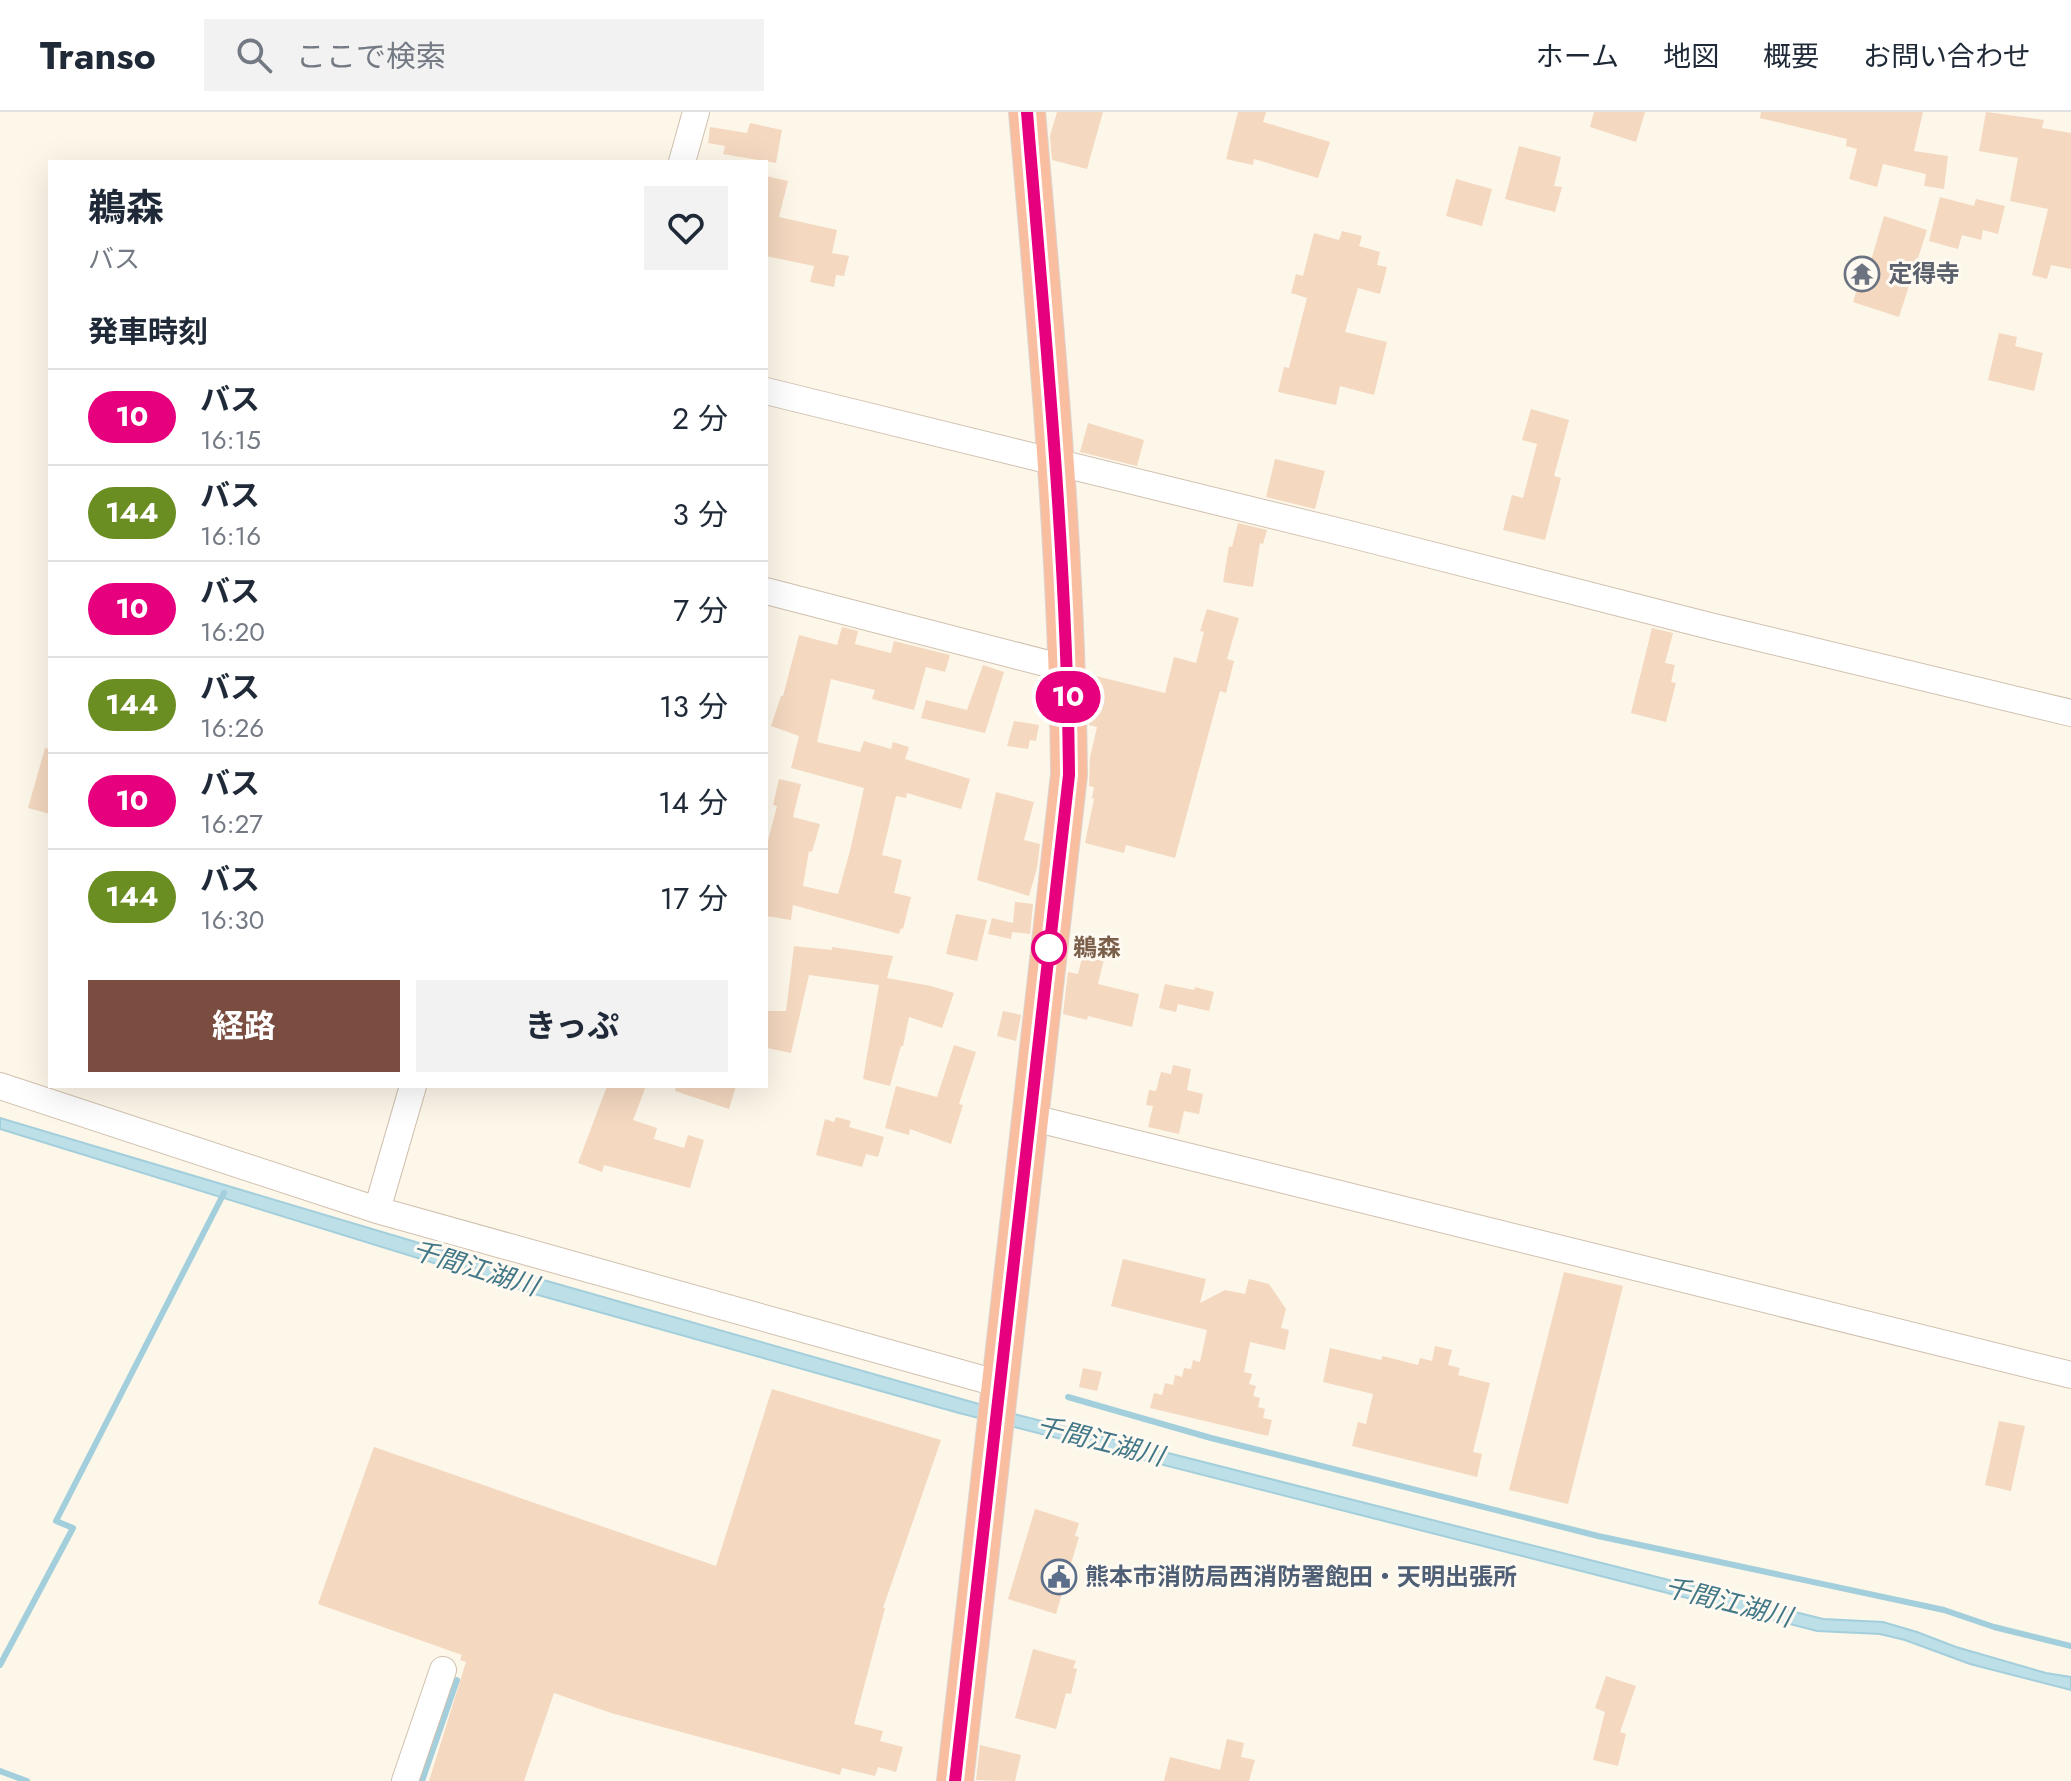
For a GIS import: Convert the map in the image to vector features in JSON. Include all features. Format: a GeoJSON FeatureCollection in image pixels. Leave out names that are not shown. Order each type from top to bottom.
{"type":"FeatureCollection","features":[{"type":"Feature","properties":{"kind":"highway"},"geometry":{"type":"LineString","coordinates":[[955,1781],[1069,775],[1068,669],[1056,464],[1027,112]]}},
{"type":"Feature","properties":{"kind":"street"},"geometry":{"type":"LineString","coordinates":[[683,160],[696,112]]}},
{"type":"Feature","properties":{"kind":"street"},"geometry":{"type":"LineString","coordinates":[[768,392],[2071,713]]}},
{"type":"Feature","properties":{"kind":"street"},"geometry":{"type":"LineString","coordinates":[[768,592],[1068,669]]}},
{"type":"Feature","properties":{"kind":"street"},"geometry":{"type":"LineString","coordinates":[[0,1086],[377,1210],[998,1403]]}},
{"type":"Feature","properties":{"kind":"street"},"geometry":{"type":"LineString","coordinates":[[377,1210],[412,1088]]}},
{"type":"Feature","properties":{"kind":"street"},"geometry":{"type":"LineString","coordinates":[[1029,1117],[2071,1375]]}},
{"type":"Feature","properties":{"kind":"street"},"geometry":{"type":"LineString","coordinates":[[405,1781],[443,1670]]}},
{"type":"Feature","properties":{"kind":"water","name":"千間江湖川"},"geometry":{"type":"Polygon","coordinates":[[[0,1118],[533,1277],[1014,1414],[1823,1619],[1883,1622],[1956,1647],[2046,1673],[2071,1677],[2071,1690],[1970,1664],[1905,1640],[1880,1634],[1817,1631],[959,1413],[531,1293],[0,1129],[0,1118]]]}},
{"type":"Feature","properties":{"kind":"building"},"geometry":{"type":"Polygon","coordinates":[[[1057,112],[1103,112],[1087,169],[1052,160],[1050,136],[1057,112]]]}},
{"type":"Feature","properties":{"kind":"building"},"geometry":{"type":"Polygon","coordinates":[[[1238,112],[1266,112],[1263,122],[1330,142],[1318,178],[1254,159],[1253,165],[1226,159],[1238,112]]]}},
{"type":"Feature","properties":{"kind":"building"},"geometry":{"type":"Polygon","coordinates":[[[1594,112],[1645,112],[1636,142],[1590,127],[1594,112]]]}},
{"type":"Feature","properties":{"kind":"building"},"geometry":{"type":"Polygon","coordinates":[[[1761,112],[1923,112],[1914,151],[1948,156],[1944,189],[1924,186],[1926,174],[1883,164],[1877,187],[1849,179],[1857,149],[1846,146],[1847,139],[1760,118],[1761,112]]]}},
{"type":"Feature","properties":{"kind":"building"},"geometry":{"type":"Polygon","coordinates":[[[1986,112],[2044,120],[2042,128],[2071,133],[2071,269],[2051,265],[2047,279],[2032,275],[2048,209],[2010,201],[2018,158],[1979,151],[1986,112]]]}},
{"type":"Feature","properties":{"kind":"building"},"geometry":{"type":"Polygon","coordinates":[[[750,123],[782,130],[776,163],[723,154],[725,146],[708,143],[710,127],[747,133],[750,123]]]}},
{"type":"Feature","properties":{"kind":"building"},"geometry":{"type":"Polygon","coordinates":[[[1519,146],[1561,157],[1554,186],[1562,187],[1555,212],[1505,199],[1519,146]]]}},
{"type":"Feature","properties":{"kind":"building"},"geometry":{"type":"Polygon","coordinates":[[[768,176],[788,181],[779,217],[837,230],[832,253],[849,256],[844,276],[836,275],[834,287],[810,282],[814,266],[768,256],[768,176]]]}},
{"type":"Feature","properties":{"kind":"building"},"geometry":{"type":"Polygon","coordinates":[[[1456,179],[1492,189],[1482,226],[1446,216],[1456,179]]]}},
{"type":"Feature","properties":{"kind":"building"},"geometry":{"type":"Polygon","coordinates":[[[1940,197],[1974,206],[1976,199],[2005,206],[1998,234],[1983,230],[1981,240],[1962,235],[1958,249],[1929,241],[1940,197]]]}},
{"type":"Feature","properties":{"kind":"building"},"geometry":{"type":"Polygon","coordinates":[[[1884,216],[1927,230],[1899,317],[1853,302],[1860,279],[1863,280],[1870,264],[1884,216]]]}},
{"type":"Feature","properties":{"kind":"building"},"geometry":{"type":"Polygon","coordinates":[[[1342,231],[1362,236],[1359,246],[1380,252],[1377,265],[1387,267],[1380,294],[1358,288],[1345,332],[1387,342],[1374,395],[1340,386],[1336,405],[1278,392],[1284,367],[1289,368],[1307,298],[1291,293],[1296,274],[1303,276],[1314,233],[1339,240],[1342,231]]]}},
{"type":"Feature","properties":{"kind":"building"},"geometry":{"type":"Polygon","coordinates":[[[1999,333],[2017,337],[2015,346],[2043,353],[2034,391],[1988,380],[1999,333]]]}},
{"type":"Feature","properties":{"kind":"building"},"geometry":{"type":"Polygon","coordinates":[[[1531,409],[1569,420],[1554,476],[1561,478],[1545,540],[1503,530],[1512,495],[1523,498],[1537,444],[1522,440],[1531,409]]]}},
{"type":"Feature","properties":{"kind":"building"},"geometry":{"type":"Polygon","coordinates":[[[1088,423],[1144,440],[1137,466],[1080,452],[1088,423]]]}},
{"type":"Feature","properties":{"kind":"building"},"geometry":{"type":"Polygon","coordinates":[[[1275,459],[1325,471],[1315,509],[1266,497],[1275,459]]]}},
{"type":"Feature","properties":{"kind":"building"},"geometry":{"type":"Polygon","coordinates":[[[1238,523],[1267,530],[1263,544],[1260,543],[1253,587],[1223,582],[1229,546],[1232,547],[1238,523]]]}},
{"type":"Feature","properties":{"kind":"building"},"geometry":{"type":"Polygon","coordinates":[[[1207,609],[1239,618],[1227,659],[1234,661],[1226,693],[1220,691],[1175,858],[1126,845],[1124,853],[1085,843],[1094,799],[1094,787],[1089,786],[1090,757],[1097,727],[1089,725],[1089,705],[1096,676],[1165,693],[1174,657],[1196,663],[1204,632],[1200,631],[1207,609]]]}},
{"type":"Feature","properties":{"kind":"building"},"geometry":{"type":"Polygon","coordinates":[[[842,627],[858,631],[855,644],[891,653],[894,641],[950,655],[945,672],[926,667],[914,710],[872,699],[875,690],[831,679],[817,742],[860,752],[864,741],[891,749],[893,742],[909,747],[905,759],[970,779],[961,809],[907,793],[906,798],[896,796],[882,855],[902,860],[894,893],[911,897],[899,934],[793,905],[791,920],[768,916],[768,840],[777,806],[773,805],[779,779],[801,784],[793,817],[820,824],[812,852],[809,851],[803,886],[838,894],[850,851],[864,788],[791,768],[799,736],[771,726],[783,696],[799,635],[837,645],[842,627]]]}},
{"type":"Feature","properties":{"kind":"building"},"geometry":{"type":"Polygon","coordinates":[[[1652,628],[1673,633],[1665,663],[1675,665],[1671,682],[1676,683],[1666,722],[1631,713],[1652,628]]]}},
{"type":"Feature","properties":{"kind":"building"},"geometry":{"type":"Polygon","coordinates":[[[983,665],[1004,672],[985,733],[921,718],[926,700],[967,710],[983,665]]]}},
{"type":"Feature","properties":{"kind":"building"},"geometry":{"type":"Polygon","coordinates":[[[1014,721],[1039,725],[1036,741],[1030,740],[1028,749],[1007,746],[1014,721]]]}},
{"type":"Feature","properties":{"kind":"building"},"geometry":{"type":"Polygon","coordinates":[[[45,748],[48,749],[48,813],[28,808],[45,748]]]}},
{"type":"Feature","properties":{"kind":"building"},"geometry":{"type":"Polygon","coordinates":[[[996,792],[1034,802],[1024,840],[1040,844],[1029,896],[977,880],[996,792]]]}},
{"type":"Feature","properties":{"kind":"building"},"geometry":{"type":"Polygon","coordinates":[[[1015,902],[1033,904],[1030,934],[1012,932],[1011,939],[988,934],[992,918],[1013,923],[1015,902]]]}},
{"type":"Feature","properties":{"kind":"building"},"geometry":{"type":"Polygon","coordinates":[[[956,914],[987,920],[977,961],[946,954],[956,914]]]}},
{"type":"Feature","properties":{"kind":"building"},"geometry":{"type":"Polygon","coordinates":[[[794,946],[832,950],[832,947],[893,956],[887,978],[954,993],[942,1028],[909,1017],[890,1086],[863,1079],[879,985],[809,975],[791,1053],[768,1048],[768,1011],[786,1011],[794,946]]]}},
{"type":"Feature","properties":{"kind":"building"},"geometry":{"type":"Polygon","coordinates":[[[1084,950],[1105,955],[1098,984],[1139,994],[1132,1027],[1088,1016],[1087,1020],[1063,1014],[1068,972],[1078,974],[1084,950]]]}},
{"type":"Feature","properties":{"kind":"building"},"geometry":{"type":"Polygon","coordinates":[[[1165,984],[1214,992],[1209,1011],[1178,1004],[1176,1012],[1159,1008],[1165,984]]]}},
{"type":"Feature","properties":{"kind":"building"},"geometry":{"type":"Polygon","coordinates":[[[1003,1011],[1021,1015],[1016,1041],[997,1036],[1003,1011]]]}},
{"type":"Feature","properties":{"kind":"building"},"geometry":{"type":"Polygon","coordinates":[[[954,1045],[976,1052],[959,1104],[963,1105],[951,1144],[910,1129],[909,1135],[885,1128],[896,1086],[937,1097],[954,1045]]]}},
{"type":"Feature","properties":{"kind":"building"},"geometry":{"type":"Polygon","coordinates":[[[1173,1065],[1191,1069],[1187,1090],[1203,1094],[1199,1114],[1184,1111],[1179,1134],[1148,1127],[1153,1106],[1146,1105],[1149,1090],[1156,1091],[1161,1072],[1171,1074],[1173,1065]]]}},
{"type":"Feature","properties":{"kind":"building"},"geometry":{"type":"Polygon","coordinates":[[[606,1088],[645,1088],[633,1120],[657,1128],[654,1139],[684,1148],[688,1135],[704,1140],[690,1188],[604,1165],[602,1172],[578,1163],[606,1088]]]}},
{"type":"Feature","properties":{"kind":"building"},"geometry":{"type":"Polygon","coordinates":[[[676,1088],[735,1088],[729,1109],[675,1091],[676,1088]]]}},
{"type":"Feature","properties":{"kind":"building"},"geometry":{"type":"Polygon","coordinates":[[[836,1117],[851,1121],[849,1127],[884,1137],[878,1157],[866,1154],[862,1167],[816,1155],[825,1119],[834,1122],[836,1117]]]}},
{"type":"Feature","properties":{"kind":"building"},"geometry":{"type":"Polygon","coordinates":[[[1123,1259],[1206,1279],[1200,1303],[1225,1290],[1245,1294],[1249,1279],[1269,1284],[1286,1309],[1281,1328],[1289,1330],[1285,1350],[1250,1342],[1244,1372],[1252,1374],[1249,1384],[1256,1386],[1253,1396],[1260,1398],[1258,1407],[1265,1409],[1263,1418],[1272,1420],[1268,1436],[1150,1408],[1154,1393],[1162,1395],[1165,1383],[1173,1385],[1175,1375],[1182,1377],[1184,1368],[1191,1369],[1193,1360],[1200,1362],[1207,1330],[1111,1306],[1123,1259]]]}},
{"type":"Feature","properties":{"kind":"building"},"geometry":{"type":"Polygon","coordinates":[[[1564,1272],[1623,1286],[1568,1504],[1509,1490],[1564,1272]]]}},
{"type":"Feature","properties":{"kind":"building"},"geometry":{"type":"Polygon","coordinates":[[[1435,1346],[1452,1350],[1448,1365],[1460,1368],[1458,1375],[1490,1383],[1473,1452],[1482,1454],[1477,1477],[1352,1446],[1358,1422],[1366,1424],[1373,1394],[1323,1382],[1330,1348],[1418,1365],[1420,1358],[1432,1361],[1435,1346]]]}},
{"type":"Feature","properties":{"kind":"building"},"geometry":{"type":"Polygon","coordinates":[[[1083,1368],[1102,1372],[1097,1391],[1079,1387],[1083,1368]]]}},
{"type":"Feature","properties":{"kind":"building"},"geometry":{"type":"Polygon","coordinates":[[[772,1389],[941,1440],[883,1608],[854,1724],[883,1731],[880,1741],[903,1747],[896,1772],[878,1767],[875,1776],[842,1768],[840,1775],[611,1713],[554,1693],[524,1781],[429,1781],[466,1662],[460,1660],[462,1655],[318,1604],[374,1447],[716,1566],[772,1389]]]}},
{"type":"Feature","properties":{"kind":"building"},"geometry":{"type":"Polygon","coordinates":[[[1999,1421],[2025,1426],[2011,1491],[1985,1485],[1999,1421]]]}},
{"type":"Feature","properties":{"kind":"building"},"geometry":{"type":"Polygon","coordinates":[[[1035,1509],[1079,1523],[1075,1536],[1079,1537],[1056,1614],[1008,1599],[1035,1509]]]}},
{"type":"Feature","properties":{"kind":"building"},"geometry":{"type":"Polygon","coordinates":[[[1033,1649],[1076,1661],[1071,1694],[1066,1693],[1056,1729],[1015,1718],[1033,1649]]]}},
{"type":"Feature","properties":{"kind":"building"},"geometry":{"type":"Polygon","coordinates":[[[1606,1676],[1636,1686],[1620,1732],[1626,1734],[1618,1766],[1593,1760],[1605,1712],[1595,1708],[1606,1676]]]}},
{"type":"Feature","properties":{"kind":"building"},"geometry":{"type":"Polygon","coordinates":[[[1227,1739],[1244,1743],[1241,1757],[1255,1760],[1249,1781],[1164,1781],[1170,1757],[1220,1770],[1227,1739]]]}},
{"type":"Feature","properties":{"kind":"building"},"geometry":{"type":"Polygon","coordinates":[[[980,1745],[1021,1755],[1015,1781],[976,1780],[980,1745]]]}},
{"type":"Feature","properties":{"kind":"waterway"},"geometry":{"type":"LineString","coordinates":[[0,1665],[73,1528],[56,1521],[224,1193]]}},
{"type":"Feature","properties":{"kind":"waterway"},"geometry":{"type":"LineString","coordinates":[[1068,1397],[1211,1438],[1598,1536],[1944,1610],[1994,1627],[2071,1646]]}},
{"type":"Feature","properties":{"kind":"waterway"},"geometry":{"type":"LineString","coordinates":[[422,1781],[457,1680]]}},
{"type":"Feature","properties":{"kind":"waterway"},"geometry":{"type":"LineString","coordinates":[[0,1771],[27,1781]]}},
{"type":"Feature","properties":{"kind":"bus line","name":"10"},"geometry":{"type":"LineString","coordinates":[[955,1781],[1069,775],[1068,669],[1056,464],[1027,112]]}},
{"type":"Feature","properties":{"kind":"place","name":"定得寺"},"geometry":{"type":"Point","coordinates":[1862,274]}},
{"type":"Feature","properties":{"kind":"place","name":"鵜森"},"geometry":{"type":"Point","coordinates":[1049,948]}},
{"type":"Feature","properties":{"kind":"place","name":"熊本市消防局西消防署飽田・天明出張所"},"geometry":{"type":"Point","coordinates":[1059,1577]}}]}
